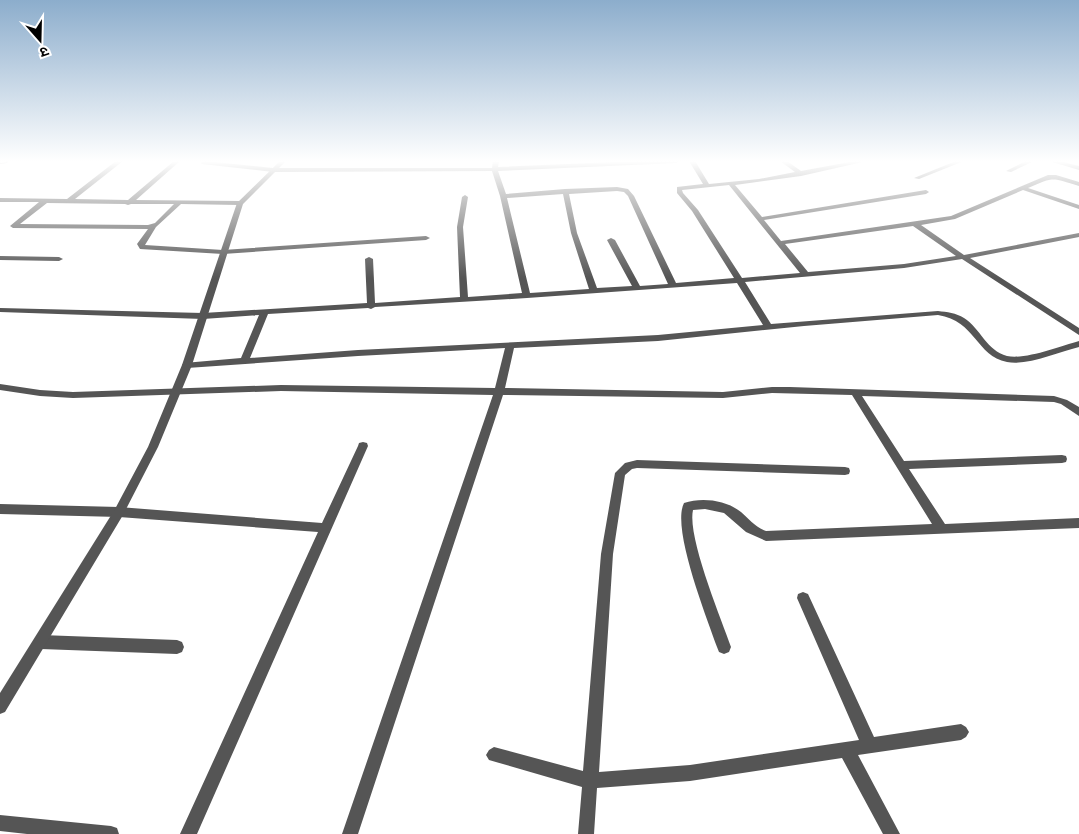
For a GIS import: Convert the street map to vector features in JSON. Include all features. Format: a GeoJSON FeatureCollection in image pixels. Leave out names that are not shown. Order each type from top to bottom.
{"type":"FeatureCollection","features":[{"type":"Feature","properties":{"kind":"street"},"geometry":{"type":"LineString","coordinates":[[0,200],[240,203]]}},
{"type":"Feature","properties":{"kind":"street"},"geometry":{"type":"LineString","coordinates":[[128,203],[132,200]]}},
{"type":"Feature","properties":{"kind":"street"},"geometry":{"type":"LineString","coordinates":[[0,707],[119,512],[153,447],[188,365],[223,252],[240,203],[243,200]]}},
{"type":"Feature","properties":{"kind":"street"},"geometry":{"type":"LineString","coordinates":[[464,300],[460,227],[465,200]]}},
{"type":"Feature","properties":{"kind":"street"},"geometry":{"type":"LineString","coordinates":[[504,200],[526,296]]}},
{"type":"Feature","properties":{"kind":"street"},"geometry":{"type":"LineString","coordinates":[[567,200],[574,233],[594,291]]}},
{"type":"Feature","properties":{"kind":"street"},"geometry":{"type":"LineString","coordinates":[[632,200],[673,286]]}},
{"type":"Feature","properties":{"kind":"street"},"geometry":{"type":"LineString","coordinates":[[686,200],[695,210],[769,327]]}},
{"type":"Feature","properties":{"kind":"street"},"geometry":{"type":"LineString","coordinates":[[745,200],[806,275]]}},
{"type":"Feature","properties":{"kind":"street"},"geometry":{"type":"LineString","coordinates":[[760,219],[877,200]]}},
{"type":"Feature","properties":{"kind":"street"},"geometry":{"type":"LineString","coordinates":[[779,243],[959,216],[996,200]]}},
{"type":"Feature","properties":{"kind":"street"},"geometry":{"type":"LineString","coordinates":[[1058,200],[1079,207]]}},
{"type":"Feature","properties":{"kind":"street"},"geometry":{"type":"LineString","coordinates":[[44,202],[13,226],[153,227]]}},
{"type":"Feature","properties":{"kind":"street"},"geometry":{"type":"LineString","coordinates":[[179,203],[153,227],[141,244],[142,247],[223,252],[426,238]]}},
{"type":"Feature","properties":{"kind":"street"},"geometry":{"type":"LineString","coordinates":[[915,224],[963,258],[1079,332]]}},
{"type":"Feature","properties":{"kind":"street"},"geometry":{"type":"LineString","coordinates":[[0,310],[203,316],[370,307],[673,286],[904,266],[963,258],[1079,235]]}},
{"type":"Feature","properties":{"kind":"street"},"geometry":{"type":"LineString","coordinates":[[611,240],[637,288]]}},
{"type":"Feature","properties":{"kind":"street"},"geometry":{"type":"LineString","coordinates":[[0,258],[59,259]]}},
{"type":"Feature","properties":{"kind":"street"},"geometry":{"type":"LineString","coordinates":[[369,259],[370,307]]}},
{"type":"Feature","properties":{"kind":"street"},"geometry":{"type":"LineString","coordinates":[[244,362],[264,312]]}},
{"type":"Feature","properties":{"kind":"street"},"geometry":{"type":"LineString","coordinates":[[188,365],[358,353],[658,338],[905,315],[950,314],[967,323],[987,347],[1003,358],[1017,359],[1079,344]]}},
{"type":"Feature","properties":{"kind":"street"},"geometry":{"type":"LineString","coordinates":[[350,834],[499,392],[510,346]]}},
{"type":"Feature","properties":{"kind":"street"},"geometry":{"type":"LineString","coordinates":[[0,387],[40,393],[73,395],[282,388],[723,395],[772,390],[1054,399],[1064,402],[1079,412]]}},
{"type":"Feature","properties":{"kind":"street"},"geometry":{"type":"LineString","coordinates":[[855,392],[941,528]]}},
{"type":"Feature","properties":{"kind":"street"},"geometry":{"type":"LineString","coordinates":[[188,834],[363,446]]}},
{"type":"Feature","properties":{"kind":"street"},"geometry":{"type":"LineString","coordinates":[[901,466],[1062,459]]}},
{"type":"Feature","properties":{"kind":"street"},"geometry":{"type":"LineString","coordinates":[[586,834],[607,554],[618,477],[622,470],[638,464],[845,472]]}},
{"type":"Feature","properties":{"kind":"street"},"geometry":{"type":"LineString","coordinates":[[724,647],[694,558],[684,515],[688,506],[694,504],[726,507],[752,530],[766,536],[1079,523]]}},
{"type":"Feature","properties":{"kind":"street"},"geometry":{"type":"LineString","coordinates":[[1,510],[119,512],[325,528]]}},
{"type":"Feature","properties":{"kind":"street"},"geometry":{"type":"LineString","coordinates":[[803,598],[870,746]]}},
{"type":"Feature","properties":{"kind":"street"},"geometry":{"type":"LineString","coordinates":[[41,642],[177,647]]}},
{"type":"Feature","properties":{"kind":"street"},"geometry":{"type":"LineString","coordinates":[[494,755],[590,781],[690,773],[961,732]]}},
{"type":"Feature","properties":{"kind":"street"},"geometry":{"type":"LineString","coordinates":[[846,749],[892,834]]}},
{"type":"Feature","properties":{"kind":"street"},"geometry":{"type":"LineString","coordinates":[[0,823],[111,834]]}}]}
